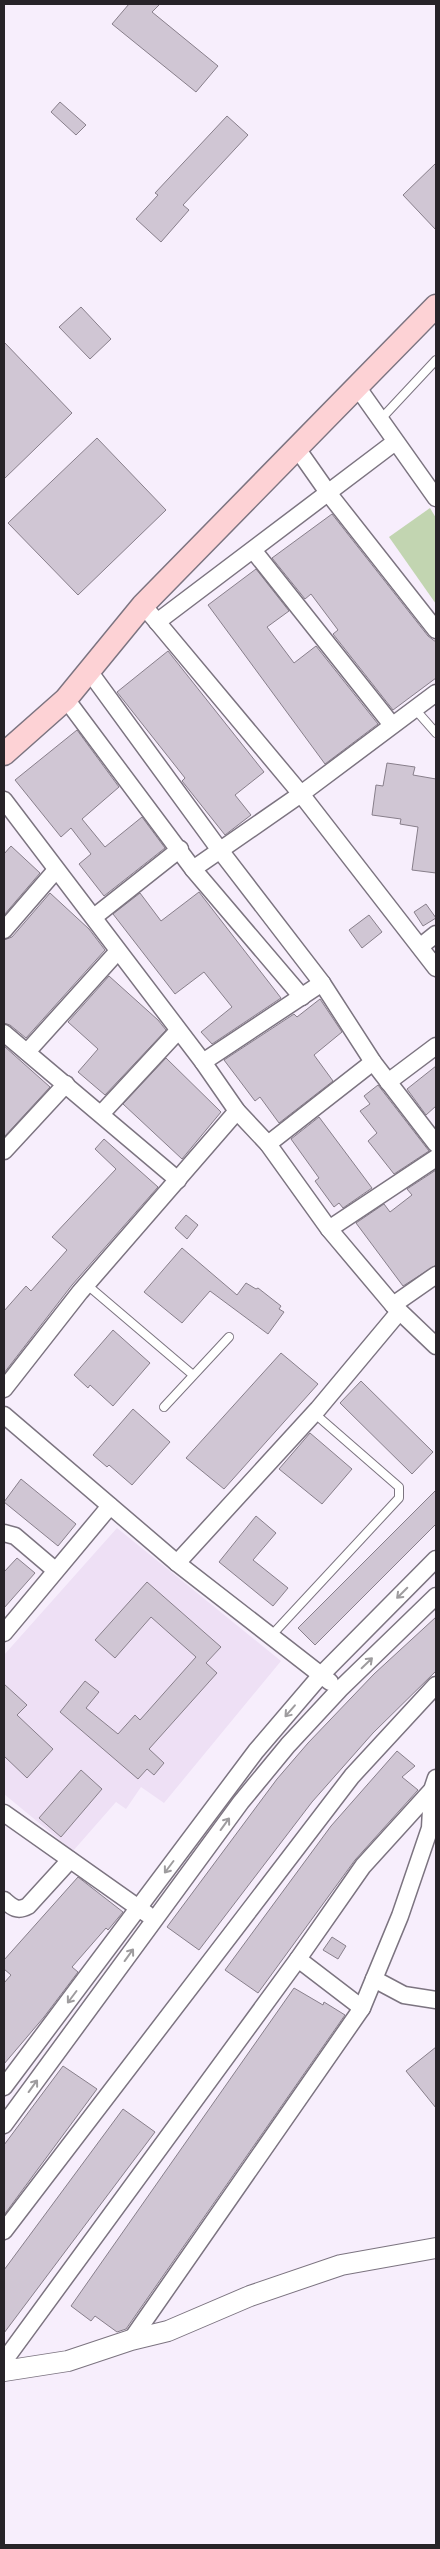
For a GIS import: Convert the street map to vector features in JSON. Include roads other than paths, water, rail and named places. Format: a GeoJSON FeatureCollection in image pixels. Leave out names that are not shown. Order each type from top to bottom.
{"type":"FeatureCollection","features":[{"type":"Feature","properties":{"kind":"main road"},"geometry":{"type":"LineString","coordinates":[[4,754],[66,699],[143,605],[296,447],[358,388],[436,306]]}},
{"type":"Feature","properties":{"kind":"street"},"geometry":{"type":"LineString","coordinates":[[358,388],[436,498]]}},
{"type":"Feature","properties":{"kind":"street"},"geometry":{"type":"LineString","coordinates":[[157,622],[329,494],[395,442]]}},
{"type":"Feature","properties":{"kind":"street"},"geometry":{"type":"LineString","coordinates":[[296,447],[329,494],[436,630]]}},
{"type":"Feature","properties":{"kind":"street"},"geometry":{"type":"LineString","coordinates":[[252,550],[392,725]]}},
{"type":"Feature","properties":{"kind":"street"},"geometry":{"type":"LineString","coordinates":[[143,605],[302,794],[421,946],[436,968]]}},
{"type":"Feature","properties":{"kind":"street"},"geometry":{"type":"LineString","coordinates":[[89,671],[219,849],[322,983],[373,1062],[436,1144]]}},
{"type":"Feature","properties":{"kind":"street"},"geometry":{"type":"LineString","coordinates":[[193,869],[219,849],[302,794],[436,693]]}},
{"type":"Feature","properties":{"kind":"street"},"geometry":{"type":"LineString","coordinates":[[66,699],[180,849],[193,869],[302,997]]}},
{"type":"Feature","properties":{"kind":"street"},"geometry":{"type":"LineString","coordinates":[[4,800],[203,1062],[237,1111],[268,1144],[329,1230],[396,1309],[436,1346]]}},
{"type":"Feature","properties":{"kind":"street"},"geometry":{"type":"LineString","coordinates":[[94,917],[180,849]]}},
{"type":"Feature","properties":{"kind":"street"},"geometry":{"type":"LineString","coordinates":[[4,930],[56,870]]}},
{"type":"Feature","properties":{"kind":"street"},"geometry":{"type":"LineString","coordinates":[[421,946],[436,934]]}},
{"type":"Feature","properties":{"kind":"street"},"geometry":{"type":"LineString","coordinates":[[27,1052],[118,951]]}},
{"type":"Feature","properties":{"kind":"street"},"geometry":{"type":"LineString","coordinates":[[203,1062],[322,983]]}},
{"type":"Feature","properties":{"kind":"street"},"geometry":{"type":"LineString","coordinates":[[101,1114],[178,1031]]}},
{"type":"Feature","properties":{"kind":"street"},"geometry":{"type":"LineString","coordinates":[[4,1032],[178,1180]]}},
{"type":"Feature","properties":{"kind":"street"},"geometry":{"type":"LineString","coordinates":[[388,1082],[436,1046]]}},
{"type":"Feature","properties":{"kind":"street"},"geometry":{"type":"LineString","coordinates":[[268,1144],[373,1062]]}},
{"type":"Feature","properties":{"kind":"street"},"geometry":{"type":"LineString","coordinates":[[4,1151],[66,1084]]}},
{"type":"Feature","properties":{"kind":"street"},"geometry":{"type":"LineString","coordinates":[[4,1389],[86,1284],[237,1111]]}},
{"type":"Feature","properties":{"kind":"street"},"geometry":{"type":"LineString","coordinates":[[329,1230],[436,1158]]}},
{"type":"Feature","properties":{"kind":"street"},"geometry":{"type":"LineString","coordinates":[[177,1563],[314,1413],[396,1309],[436,1275]]}},
{"type":"Feature","properties":{"kind":"street"},"geometry":{"type":"LineString","coordinates":[[4,1415],[177,1563],[270,1637],[340,1689]]}},
{"type":"Feature","properties":{"kind":"street"},"geometry":{"type":"LineString","coordinates":[[4,1633],[110,1506]]}},
{"type":"Feature","properties":{"kind":"street"},"geometry":{"type":"LineString","coordinates":[[4,1533],[15,1536],[56,1570]]}},
{"type":"Feature","properties":{"kind":"street"},"geometry":{"type":"LineString","coordinates":[[4,2087],[256,1750],[321,1675],[436,1559]]}},
{"type":"Feature","properties":{"kind":"street"},"geometry":{"type":"LineString","coordinates":[[4,2125],[241,1802],[288,1745],[340,1689],[436,1596]]}},
{"type":"Feature","properties":{"kind":"street"},"geometry":{"type":"LineString","coordinates":[[4,2231],[352,1776],[436,1685]]}},
{"type":"Feature","properties":{"kind":"street"},"geometry":{"type":"LineString","coordinates":[[4,2361],[364,1866],[434,1784]]}},
{"type":"Feature","properties":{"kind":"street"},"geometry":{"type":"LineString","coordinates":[[131,2340],[362,2008],[400,1916],[430,1828],[434,1784]]}},
{"type":"Feature","properties":{"kind":"street"},"geometry":{"type":"LineString","coordinates":[[4,1813],[138,1909],[156,1919]]}},
{"type":"Feature","properties":{"kind":"street"},"geometry":{"type":"LineString","coordinates":[[4,1900],[14,1909],[22,1909],[28,1906],[70,1860]]}},
{"type":"Feature","properties":{"kind":"street"},"geometry":{"type":"LineString","coordinates":[[298,1959],[362,2008]]}},
{"type":"Feature","properties":{"kind":"street"},"geometry":{"type":"LineString","coordinates":[[374,1979],[404,1995],[436,2000]]}},
{"type":"Feature","properties":{"kind":"street"},"geometry":{"type":"LineString","coordinates":[[4,2371],[68,2361],[131,2340],[168,2331],[250,2296],[341,2265],[436,2248]]}},
{"type":"Feature","properties":{"kind":"lane"},"geometry":{"type":"LineString","coordinates":[[380,420],[434,366]]}},
{"type":"Feature","properties":{"kind":"lane"},"geometry":{"type":"LineString","coordinates":[[414,708],[436,733]]}},
{"type":"Feature","properties":{"kind":"lane"},"geometry":{"type":"LineString","coordinates":[[86,1284],[194,1375]]}},
{"type":"Feature","properties":{"kind":"lane"},"geometry":{"type":"LineString","coordinates":[[164,1407],[229,1337]]}},
{"type":"Feature","properties":{"kind":"lane"},"geometry":{"type":"LineString","coordinates":[[270,1637],[400,1498],[398,1487],[314,1413]]}}]}
